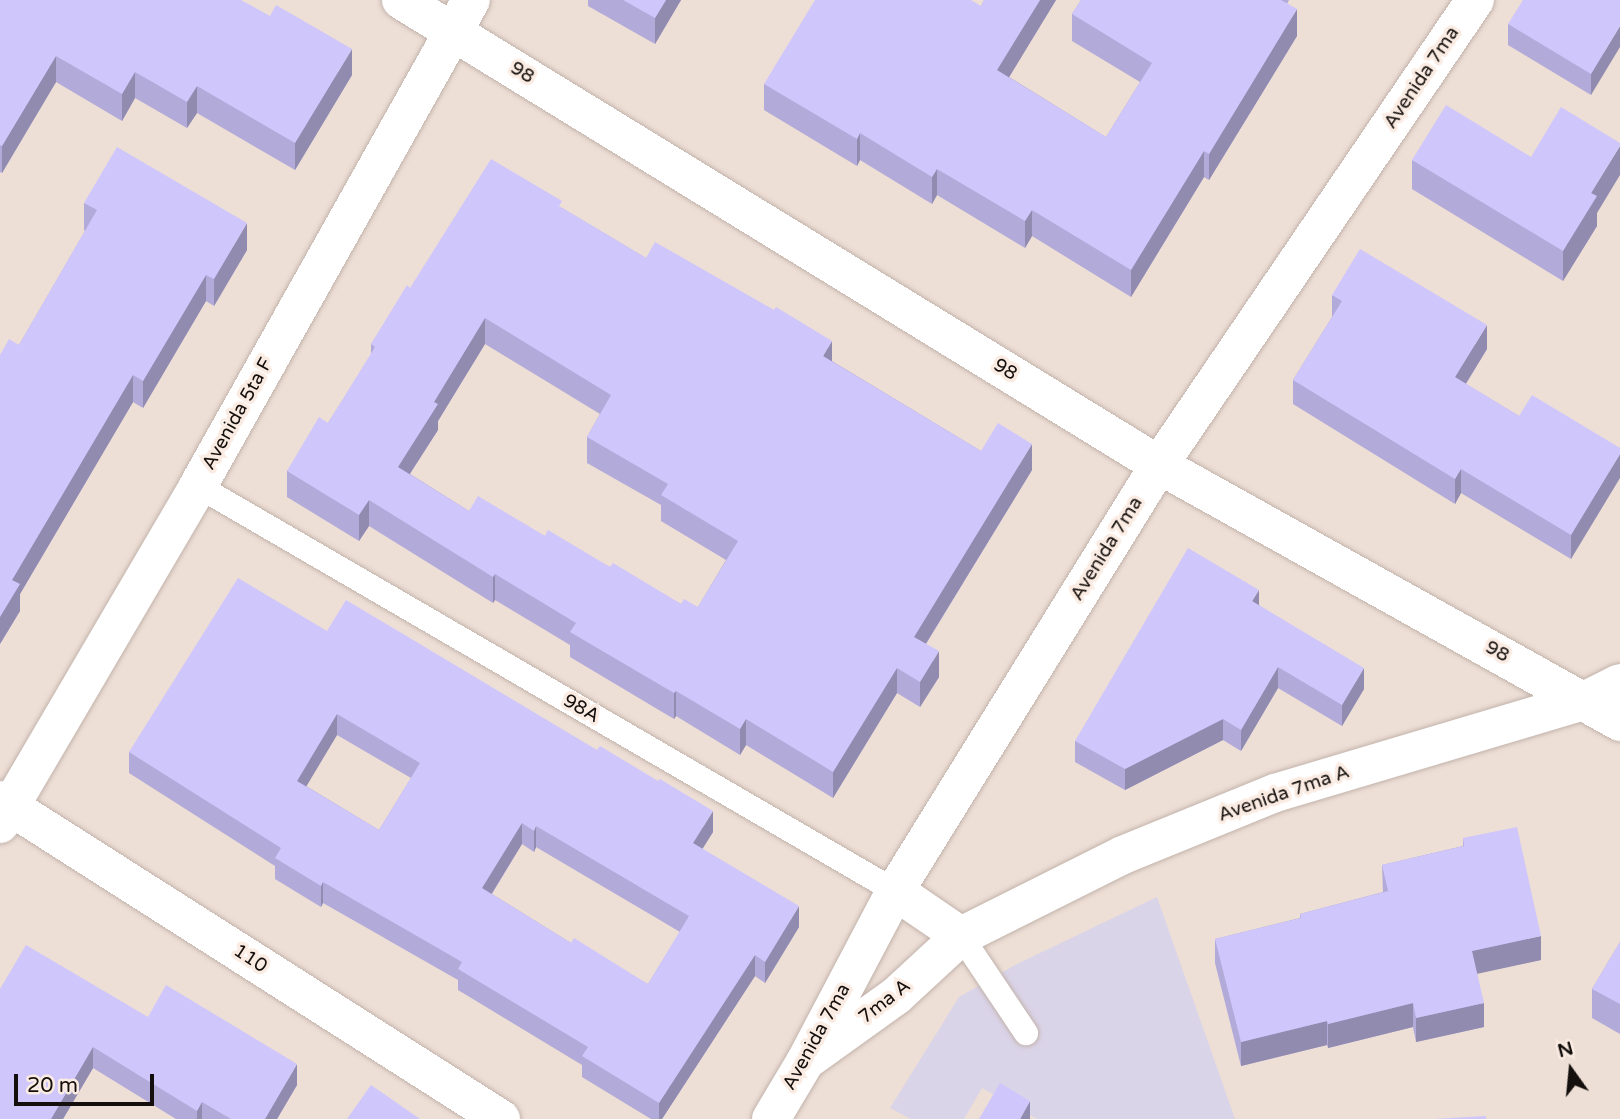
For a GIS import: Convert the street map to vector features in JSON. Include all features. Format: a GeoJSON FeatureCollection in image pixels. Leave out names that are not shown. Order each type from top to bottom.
{"type":"FeatureCollection","features":[{"type":"Feature","properties":{"kind":"street","name":"98"},"geometry":{"type":"LineString","coordinates":[[401,0],[462,15],[1159,465],[1620,722]]}},
{"type":"Feature","properties":{"kind":"street","name":"Avenida 7ma"},"geometry":{"type":"LineString","coordinates":[[771,1119],[805,1062],[895,891],[1159,465],[1475,0]]}},
{"type":"Feature","properties":{"kind":"street","name":"Avenida 5ta F"},"geometry":{"type":"LineString","coordinates":[[4,810],[198,486],[462,15]]}},
{"type":"Feature","properties":{"kind":"street","name":"Avenida 7ma A"},"geometry":{"type":"LineString","coordinates":[[961,936],[1124,855],[1275,793],[1584,701],[1620,683]]}},
{"type":"Feature","properties":{"kind":"street","name":"110"},"geometry":{"type":"LineString","coordinates":[[4,810],[500,1119]]}},
{"type":"Feature","properties":{"kind":"street","name":"98A"},"geometry":{"type":"LineString","coordinates":[[895,891],[961,936]]}},
{"type":"Feature","properties":{"kind":"street","name":"7ma A"},"geometry":{"type":"LineString","coordinates":[[805,1062],[896,996],[961,936]]}},
{"type":"Feature","properties":{"kind":"lane","name":"98A"},"geometry":{"type":"LineString","coordinates":[[198,486],[895,891]]}},
{"type":"Feature","properties":{"kind":"lane"},"geometry":{"type":"LineString","coordinates":[[961,936],[1026,1032]]}},
{"type":"Feature","properties":{"kind":"shaded area"},"geometry":{"type":"Polygon","coordinates":[[[1157,897],[1235,1119],[1037,1119],[982,1088],[964,1119],[911,1119],[890,1108],[959,997],[1015,965],[1157,897]]]}},
{"type":"Feature","properties":{"kind":"building"},"geometry":{"type":"Polygon","coordinates":[[[0,0],[241,0],[270,16],[276,5],[352,49],[295,143],[197,86],[187,102],[135,72],[122,94],[56,56],[2,146],[0,0]]]}},
{"type":"Feature","properties":{"kind":"building"},"geometry":{"type":"Polygon","coordinates":[[[623,0],[666,0],[655,18],[623,0]]]}},
{"type":"Feature","properties":{"kind":"building"},"geometry":{"type":"Polygon","coordinates":[[[815,0],[971,0],[981,6],[984,0],[1040,0],[997,70],[1106,137],[1152,63],[1072,14],[1081,0],[1281,0],[1297,9],[1209,154],[1204,151],[1131,270],[1032,210],[1025,221],[937,169],[932,177],[860,133],[857,139],[764,84],[815,0]]]}},
{"type":"Feature","properties":{"kind":"building"},"geometry":{"type":"Polygon","coordinates":[[[1523,0],[1620,0],[1620,26],[1591,74],[1508,24],[1523,0]]]}},
{"type":"Feature","properties":{"kind":"building"},"geometry":{"type":"Polygon","coordinates":[[[1446,105],[1531,157],[1561,107],[1620,143],[1591,193],[1597,196],[1563,251],[1412,160],[1446,105]]]}},
{"type":"Feature","properties":{"kind":"building"},"geometry":{"type":"Polygon","coordinates":[[[117,147],[247,223],[214,279],[206,275],[143,381],[133,375],[12,580],[20,584],[0,617],[0,355],[9,339],[19,345],[97,210],[84,203],[117,147]]]}},
{"type":"Feature","properties":{"kind":"building"},"geometry":{"type":"Polygon","coordinates":[[[491,159],[562,201],[559,206],[646,258],[655,242],[774,310],[776,307],[832,341],[823,356],[981,451],[998,423],[1032,444],[914,637],[939,651],[920,682],[897,668],[833,772],[746,719],[740,729],[676,691],[674,693],[570,632],[576,623],[495,574],[493,577],[369,500],[359,515],[287,471],[319,417],[328,423],[375,347],[371,344],[407,285],[410,288],[491,159]],[[485,318],[434,402],[438,404],[398,467],[469,511],[478,496],[545,536],[548,530],[610,567],[613,563],[681,604],[684,599],[698,607],[738,541],[661,495],[668,484],[587,437],[611,395],[485,318]]]}},
{"type":"Feature","properties":{"kind":"building"},"geometry":{"type":"Polygon","coordinates":[[[1360,249],[1487,325],[1455,377],[1519,416],[1532,395],[1620,448],[1620,454],[1571,535],[1461,469],[1455,479],[1293,380],[1342,301],[1332,295],[1360,249]]]}},
{"type":"Feature","properties":{"kind":"building"},"geometry":{"type":"Polygon","coordinates":[[[1188,548],[1259,590],[1252,601],[1364,668],[1342,705],[1278,667],[1241,730],[1223,719],[1125,769],[1075,741],[1188,548]]]}},
{"type":"Feature","properties":{"kind":"building"},"geometry":{"type":"Polygon","coordinates":[[[238,578],[327,631],[346,600],[597,750],[600,746],[713,811],[693,843],[799,906],[765,962],[755,955],[659,1103],[582,1056],[588,1047],[458,969],[462,962],[323,882],[321,886],[275,858],[281,848],[129,752],[238,578]],[[337,714],[297,781],[379,830],[420,763],[337,714]],[[522,823],[482,888],[571,943],[574,938],[648,984],[689,916],[536,826],[534,831],[522,823]]]}},
{"type":"Feature","properties":{"kind":"building"},"geometry":{"type":"Polygon","coordinates":[[[1517,827],[1541,936],[1472,951],[1484,1003],[1416,1018],[1413,1003],[1241,1042],[1215,939],[1301,918],[1300,914],[1388,891],[1382,865],[1464,846],[1463,838],[1517,827]]]}},
{"type":"Feature","properties":{"kind":"building"},"geometry":{"type":"Polygon","coordinates":[[[1620,942],[1620,1004],[1592,989],[1620,942]]]}},
{"type":"Feature","properties":{"kind":"building"},"geometry":{"type":"Polygon","coordinates":[[[26,945],[148,1017],[166,985],[297,1064],[265,1119],[231,1119],[202,1102],[197,1111],[93,1047],[51,1119],[0,1119],[0,989],[26,945]]]}},
{"type":"Feature","properties":{"kind":"building"},"geometry":{"type":"Polygon","coordinates":[[[1000,1083],[1030,1101],[1020,1119],[979,1119],[1000,1083]]]}},
{"type":"Feature","properties":{"kind":"building"},"geometry":{"type":"Polygon","coordinates":[[[371,1085],[420,1119],[347,1119],[371,1085]]]}},
{"type":"Feature","properties":{"kind":"building"},"geometry":{"type":"Polygon","coordinates":[[[1486,1116],[1486,1119],[1433,1119],[1486,1116]]]}}]}
